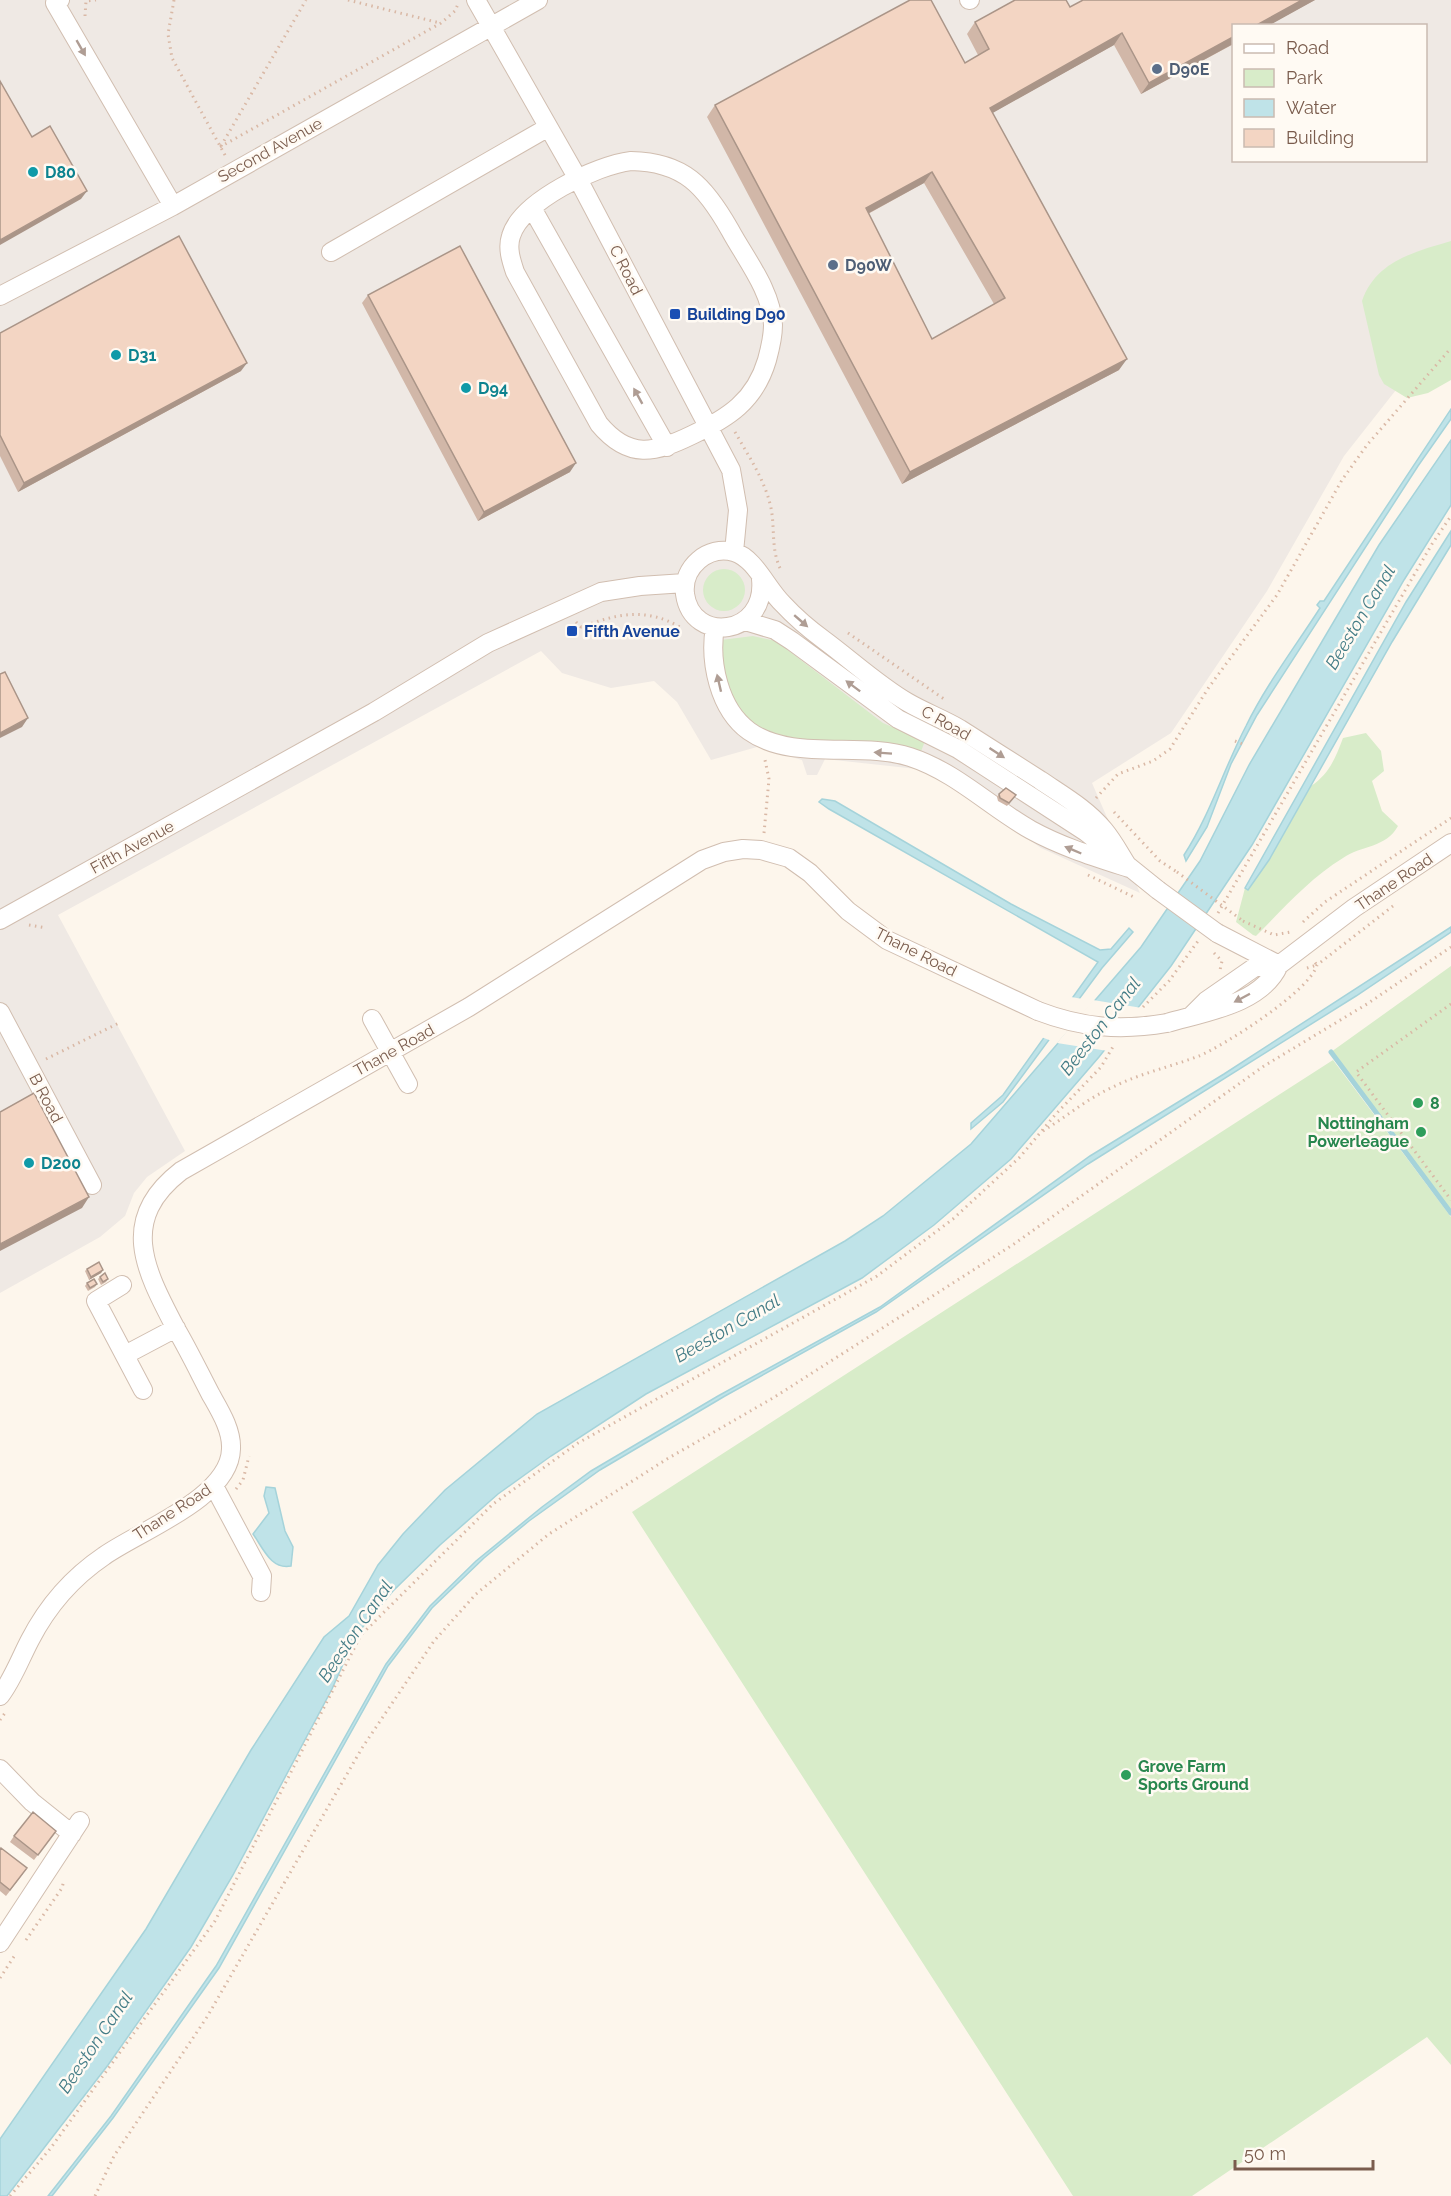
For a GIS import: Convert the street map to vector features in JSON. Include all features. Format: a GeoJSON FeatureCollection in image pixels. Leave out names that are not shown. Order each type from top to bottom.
{"type":"FeatureCollection","features":[{"type":"Feature","properties":{"kind":"street"},"geometry":{"type":"LineString","coordinates":[[60,0],[54,3],[173,206]]}},
{"type":"Feature","properties":{"kind":"street","name":"C Road"},"geometry":{"type":"LineString","coordinates":[[476,0],[579,179],[731,470],[738,510],[734,552],[751,562],[761,579],[804,624],[907,702],[958,728],[1069,799],[1104,830],[1129,868]]}},
{"type":"Feature","properties":{"kind":"street","name":"Second Avenue"},"geometry":{"type":"LineString","coordinates":[[0,296],[173,206],[538,0]]}},
{"type":"Feature","properties":{"kind":"street"},"geometry":{"type":"LineString","coordinates":[[331,252],[548,128]]}},
{"type":"Feature","properties":{"kind":"street"},"geometry":{"type":"LineString","coordinates":[[646,161],[662,164],[687,175],[716,206],[766,296],[773,326],[763,374],[747,400],[727,417],[667,447],[643,450],[617,442],[603,429],[510,260],[511,235],[516,225],[532,208],[579,179],[601,167],[646,161]]}},
{"type":"Feature","properties":{"kind":"street"},"geometry":{"type":"LineString","coordinates":[[532,208],[667,447]]}},
{"type":"Feature","properties":{"kind":"street"},"geometry":{"type":"LineString","coordinates":[[715,627],[695,616],[685,595],[685,583],[697,560],[721,551],[734,552]]}},
{"type":"Feature","properties":{"kind":"street"},"geometry":{"type":"LineString","coordinates":[[745,621],[760,604],[761,579]]}},
{"type":"Feature","properties":{"kind":"street","name":"Fifth Avenue"},"geometry":{"type":"LineString","coordinates":[[0,920],[374,712],[488,643],[601,592],[640,586],[685,583]]}},
{"type":"Feature","properties":{"kind":"street","name":"C Road"},"geometry":{"type":"LineString","coordinates":[[1129,868],[1076,851],[1031,830],[960,782],[918,760],[894,753],[781,745],[747,730],[731,711],[720,690],[712,641],[715,627],[736,626],[745,621],[775,630],[792,640],[898,719],[958,749],[1086,832],[1158,890],[1216,924]]}},
{"type":"Feature","properties":{"kind":"street","name":"C Road"},"geometry":{"type":"LineString","coordinates":[[918,760],[958,749]]}},
{"type":"Feature","properties":{"kind":"street","name":"Thane Road"},"geometry":{"type":"LineString","coordinates":[[0,1696],[44,1617],[81,1574],[103,1556],[182,1509],[214,1486],[228,1466],[231,1450],[229,1434],[157,1291],[142,1252],[144,1220],[160,1190],[211,1153],[469,1007],[702,860],[724,852],[743,849],[761,850],[789,858],[810,873],[848,911],[887,940],[1038,1011],[1076,1024],[1102,1028],[1142,1028],[1192,1015],[1206,1001],[1255,968],[1280,965],[1354,908],[1451,843]]}},
{"type":"Feature","properties":{"kind":"street"},"geometry":{"type":"LineString","coordinates":[[1216,924],[1280,965]]}},
{"type":"Feature","properties":{"kind":"street","name":"B Road"},"geometry":{"type":"LineString","coordinates":[[0,1012],[92,1185]]}},
{"type":"Feature","properties":{"kind":"street"},"geometry":{"type":"LineString","coordinates":[[372,1019],[408,1084]]}},
{"type":"Feature","properties":{"kind":"street"},"geometry":{"type":"LineString","coordinates":[[122,1285],[96,1301],[143,1390]]}},
{"type":"Feature","properties":{"kind":"street"},"geometry":{"type":"LineString","coordinates":[[125,1355],[176,1328]]}},
{"type":"Feature","properties":{"kind":"street"},"geometry":{"type":"LineString","coordinates":[[214,1486],[262,1576],[261,1592]]}},
{"type":"Feature","properties":{"kind":"street"},"geometry":{"type":"LineString","coordinates":[[0,1769],[32,1802],[76,1827],[0,1943]]}},
{"type":"Feature","properties":{"kind":"path"},"geometry":{"type":"LineString","coordinates":[[174,0],[168,34],[172,58],[233,171]]}},
{"type":"Feature","properties":{"kind":"path"},"geometry":{"type":"LineString","coordinates":[[220,147],[306,0]]}},
{"type":"Feature","properties":{"kind":"path"},"geometry":{"type":"LineString","coordinates":[[348,0],[441,23]]}},
{"type":"Feature","properties":{"kind":"path"},"geometry":{"type":"LineString","coordinates":[[220,147],[441,23],[455,11],[458,0]]}},
{"type":"Feature","properties":{"kind":"path"},"geometry":{"type":"LineString","coordinates":[[1102,804],[1095,799],[1118,774],[1153,761],[1170,749],[1209,687],[1276,595],[1342,480],[1367,445],[1451,348]]}},
{"type":"Feature","properties":{"kind":"path"},"geometry":{"type":"LineString","coordinates":[[727,417],[763,482],[772,512],[774,552],[783,575]]}},
{"type":"Feature","properties":{"kind":"path"},"geometry":{"type":"LineString","coordinates":[[1216,924],[1432,544],[1451,516]]}},
{"type":"Feature","properties":{"kind":"path"},"geometry":{"type":"LineString","coordinates":[[561,609],[581,627],[630,613],[669,621],[685,630]]}},
{"type":"Feature","properties":{"kind":"path"},"geometry":{"type":"LineString","coordinates":[[845,632],[949,702]]}},
{"type":"Feature","properties":{"kind":"path"},"geometry":{"type":"LineString","coordinates":[[1235,741],[1245,745]]}},
{"type":"Feature","properties":{"kind":"path"},"geometry":{"type":"LineString","coordinates":[[771,756],[762,754],[768,764],[769,779],[764,833],[774,835]]}},
{"type":"Feature","properties":{"kind":"path"},"geometry":{"type":"LineString","coordinates":[[1110,808],[1160,861],[1243,921],[1267,932]]}},
{"type":"Feature","properties":{"kind":"path"},"geometry":{"type":"LineString","coordinates":[[1300,924],[1325,902],[1451,818]]}},
{"type":"Feature","properties":{"kind":"path"},"geometry":{"type":"LineString","coordinates":[[1082,873],[1141,902]]}},
{"type":"Feature","properties":{"kind":"path"},"geometry":{"type":"LineString","coordinates":[[95,2196],[114,2156],[207,2017],[362,1748],[434,1641],[476,1594],[549,1534],[667,1459],[792,1386],[1014,1244],[1264,1066],[1367,1004],[1451,947]]}},
{"type":"Feature","properties":{"kind":"path"},"geometry":{"type":"LineString","coordinates":[[1451,1004],[1356,1072],[1451,1200]]}},
{"type":"Feature","properties":{"kind":"path"},"geometry":{"type":"LineString","coordinates":[[30,1068],[119,1023]]}},
{"type":"Feature","properties":{"kind":"path"},"geometry":{"type":"LineString","coordinates":[[10,2196],[50,2149],[215,1921],[361,1635],[414,1580],[493,1504],[578,1443],[877,1276],[953,1219],[1020,1157],[1039,1134]]}},
{"type":"Feature","properties":{"kind":"path"},"geometry":{"type":"LineString","coordinates":[[1001,1175],[1009,1174]]}},
{"type":"Feature","properties":{"kind":"shaded area"},"geometry":{"type":"Polygon","coordinates":[[[0,0],[1451,0],[1451,320],[1344,456],[1267,591],[1171,733],[1092,783],[1140,893],[1041,848],[948,783],[917,769],[825,759],[817,775],[807,775],[802,760],[757,747],[711,760],[677,702],[654,681],[611,688],[562,673],[541,651],[58,915],[185,1151],[147,1177],[134,1193],[125,1216],[100,1237],[0,1293],[0,0]]]}},
{"type":"Feature","properties":{"kind":"green space"},"geometry":{"type":"Polygon","coordinates":[[[1451,241],[1451,380],[1428,393],[1407,398],[1384,384],[1379,375],[1362,301],[1368,287],[1387,267],[1410,254],[1451,241]]]}},
{"type":"Feature","properties":{"kind":"green space"},"geometry":{"type":"Polygon","coordinates":[[[724,569],[739,575],[745,590],[739,605],[724,611],[709,605],[703,590],[709,575],[724,569]]]}},
{"type":"Feature","properties":{"kind":"green space"},"geometry":{"type":"Polygon","coordinates":[[[753,636],[776,641],[883,723],[925,741],[920,754],[787,739],[754,726],[738,709],[724,681],[721,640],[753,636]]]}},
{"type":"Feature","properties":{"kind":"green space"},"geometry":{"type":"Polygon","coordinates":[[[1366,733],[1381,751],[1384,771],[1372,781],[1382,811],[1398,826],[1387,838],[1350,854],[1319,875],[1256,936],[1253,935],[1236,922],[1245,888],[1248,889],[1269,860],[1311,786],[1331,765],[1343,738],[1366,733]]]}},
{"type":"Feature","properties":{"kind":"green space","name":"Nottingham Powerleague"},"geometry":{"type":"Polygon","coordinates":[[[1451,966],[1451,1213],[1331,1052],[1451,966]]]}},
{"type":"Feature","properties":{"kind":"green space","name":"Grove Farm Sports Ground"},"geometry":{"type":"Polygon","coordinates":[[[1333,1060],[1451,1217],[1451,2065],[1427,2037],[1192,2196],[1073,2196],[632,1512],[1333,1060]]]}},
{"type":"Feature","properties":{"kind":"water"},"geometry":{"type":"Polygon","coordinates":[[[1451,409],[1451,419],[1418,466],[1257,715],[1231,764],[1207,827],[1186,861],[1184,855],[1202,824],[1238,742],[1262,696],[1320,608],[1317,605],[1320,601],[1324,601],[1451,409]]]}},
{"type":"Feature","properties":{"kind":"water","name":"Beeston Canal"},"geometry":{"type":"Polygon","coordinates":[[[1451,440],[1451,505],[1404,580],[1252,845],[1171,966],[1099,1057],[1011,1159],[934,1225],[862,1278],[646,1394],[551,1456],[498,1494],[440,1545],[393,1591],[356,1635],[332,1689],[233,1875],[191,1947],[108,2065],[7,2196],[0,2196],[0,2139],[146,1929],[251,1750],[324,1637],[349,1616],[378,1565],[403,1534],[445,1490],[537,1414],[845,1241],[883,1216],[971,1144],[1141,947],[1200,861],[1249,765],[1379,545],[1451,440]]]}},
{"type":"Feature","properties":{"kind":"water"},"geometry":{"type":"Polygon","coordinates":[[[1451,531],[1451,545],[1392,642],[1269,860],[1248,890],[1245,888],[1406,602],[1451,531]]]}},
{"type":"Feature","properties":{"kind":"water"},"geometry":{"type":"Polygon","coordinates":[[[822,799],[835,801],[1011,904],[1100,950],[1111,949],[1129,928],[1133,932],[1102,968],[1003,1102],[971,1129],[971,1123],[1003,1095],[1098,962],[829,809],[819,802],[822,799]]]}},
{"type":"Feature","properties":{"kind":"water"},"geometry":{"type":"Polygon","coordinates":[[[1451,927],[1451,932],[1356,996],[1088,1164],[876,1312],[725,1396],[600,1470],[529,1521],[484,1558],[432,1608],[388,1666],[219,1968],[113,2118],[52,2196],[48,2196],[111,2116],[216,1966],[386,1664],[430,1606],[476,1561],[542,1507],[591,1471],[718,1396],[880,1307],[1090,1156],[1224,1074],[1451,927]]]}},
{"type":"Feature","properties":{"kind":"water"},"geometry":{"type":"Polygon","coordinates":[[[266,1487],[275,1488],[285,1531],[293,1547],[291,1566],[278,1565],[268,1557],[253,1534],[269,1513],[264,1496],[266,1487]]]}},
{"type":"Feature","properties":{"kind":"pier"},"geometry":{"type":"Polygon","coordinates":[[[1071,997],[1083,999],[1052,1041],[1041,1037],[1071,997]]]}},
{"type":"Feature","properties":{"kind":"pier"},"geometry":{"type":"Polygon","coordinates":[[[1093,1000],[1142,1008],[1108,1051],[1057,1043],[1093,1000]]]}},
{"type":"Feature","properties":{"kind":"building","name":"D90W"},"geometry":{"type":"Polygon","coordinates":[[[910,0],[931,0],[965,63],[989,49],[975,22],[1015,0],[1066,0],[1070,7],[1083,0],[1302,0],[1259,24],[1232,24],[1232,38],[1149,83],[1122,33],[990,108],[1127,359],[910,472],[715,105],[910,0]],[[932,172],[866,208],[932,339],[1005,298],[932,172]]]}},
{"type":"Feature","properties":{"kind":"building","name":"D80"},"geometry":{"type":"Polygon","coordinates":[[[0,81],[32,137],[50,126],[87,191],[0,240],[0,81]]]}},
{"type":"Feature","properties":{"kind":"building","name":"D31"},"geometry":{"type":"Polygon","coordinates":[[[179,236],[247,363],[24,483],[0,435],[0,333],[179,236]]]}},
{"type":"Feature","properties":{"kind":"building","name":"D94"},"geometry":{"type":"Polygon","coordinates":[[[460,246],[576,463],[484,512],[368,295],[460,246]]]}},
{"type":"Feature","properties":{"kind":"building"},"geometry":{"type":"Polygon","coordinates":[[[5,672],[28,718],[0,733],[0,674],[5,672]]]}},
{"type":"Feature","properties":{"kind":"building"},"geometry":{"type":"Polygon","coordinates":[[[1006,788],[1016,795],[1009,803],[1000,798],[999,794],[1006,788]]]}},
{"type":"Feature","properties":{"kind":"building","name":"D200"},"geometry":{"type":"Polygon","coordinates":[[[34,1093],[89,1197],[0,1244],[0,1112],[34,1093]]]}},
{"type":"Feature","properties":{"kind":"building"},"geometry":{"type":"Polygon","coordinates":[[[99,1262],[103,1270],[91,1277],[87,1269],[99,1262]]]}},
{"type":"Feature","properties":{"kind":"building"},"geometry":{"type":"Polygon","coordinates":[[[105,1273],[108,1279],[103,1282],[100,1277],[105,1273]]]}},
{"type":"Feature","properties":{"kind":"building"},"geometry":{"type":"Polygon","coordinates":[[[94,1279],[97,1284],[90,1288],[87,1283],[94,1279]]]}},
{"type":"Feature","properties":{"kind":"building"},"geometry":{"type":"Polygon","coordinates":[[[33,1812],[56,1831],[38,1855],[14,1836],[33,1812]]]}},
{"type":"Feature","properties":{"kind":"building"},"geometry":{"type":"Polygon","coordinates":[[[1,1848],[27,1868],[10,1890],[0,1882],[1,1848]]]}},
{"type":"Feature","properties":{"kind":"waterway"},"geometry":{"type":"LineString","coordinates":[[1331,1052],[1451,1213]]}},
{"type":"Feature","properties":{"kind":"place","name":"D90E"},"geometry":{"type":"Point","coordinates":[1157,69]}},
{"type":"Feature","properties":{"kind":"place","name":"D80"},"geometry":{"type":"Point","coordinates":[33,172]}},
{"type":"Feature","properties":{"kind":"place","name":"D90W"},"geometry":{"type":"Point","coordinates":[833,265]}},
{"type":"Feature","properties":{"kind":"place","name":"Building D90"},"geometry":{"type":"Point","coordinates":[675,314]}},
{"type":"Feature","properties":{"kind":"place","name":"D31"},"geometry":{"type":"Point","coordinates":[116,355]}},
{"type":"Feature","properties":{"kind":"place","name":"D94"},"geometry":{"type":"Point","coordinates":[466,388]}},
{"type":"Feature","properties":{"kind":"place","name":"Fifth Avenue"},"geometry":{"type":"Point","coordinates":[572,631]}},
{"type":"Feature","properties":{"kind":"place","name":"8"},"geometry":{"type":"Point","coordinates":[1418,1103]}},
{"type":"Feature","properties":{"kind":"place","name":"Nottingham Powerleague"},"geometry":{"type":"Point","coordinates":[1421,1132]}},
{"type":"Feature","properties":{"kind":"place","name":"D200"},"geometry":{"type":"Point","coordinates":[29,1163]}},
{"type":"Feature","properties":{"kind":"place","name":"Grove Farm Sports Ground"},"geometry":{"type":"Point","coordinates":[1126,1775]}}]}
